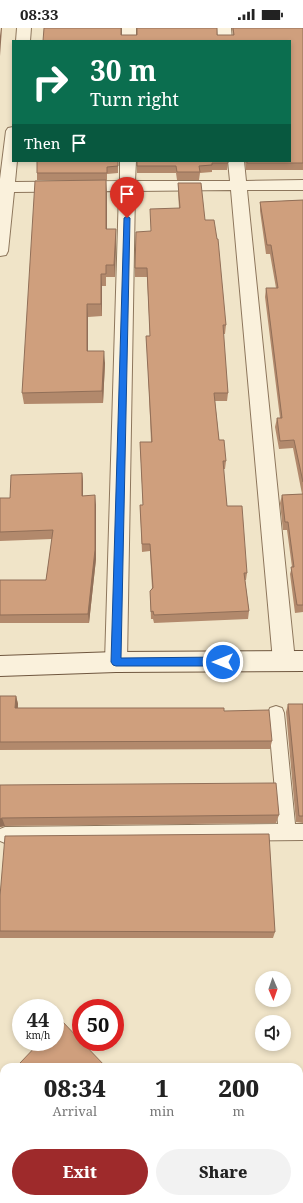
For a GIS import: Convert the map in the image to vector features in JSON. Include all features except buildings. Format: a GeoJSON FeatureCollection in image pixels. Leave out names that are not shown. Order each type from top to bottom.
{"type":"FeatureCollection","features":[{"type":"Feature","properties":{"kind":"street"},"geometry":{"type":"LineString","coordinates":[[23,40],[24,28]]}},
{"type":"Feature","properties":{"kind":"street"},"geometry":{"type":"LineString","coordinates":[[129,28],[129,40]]}},
{"type":"Feature","properties":{"kind":"street"},"geometry":{"type":"LineString","coordinates":[[224,28],[225,40]]}},
{"type":"Feature","properties":{"kind":"street"},"geometry":{"type":"LineString","coordinates":[[0,252],[3,187],[12,136]]}},
{"type":"Feature","properties":{"kind":"street"},"geometry":{"type":"LineString","coordinates":[[116,662],[128,162]]}},
{"type":"Feature","properties":{"kind":"street"},"geometry":{"type":"LineString","coordinates":[[0,666],[116,662],[293,661],[236,162]]}},
{"type":"Feature","properties":{"kind":"street"},"geometry":{"type":"LineString","coordinates":[[3,187],[303,185]]}},
{"type":"Feature","properties":{"kind":"lane"},"geometry":{"type":"LineString","coordinates":[[5,835],[295,832],[276,713]]}},
{"type":"Feature","properties":{"kind":"route"},"geometry":{"type":"LineString","coordinates":[[127,218],[116,662],[223,662]]}}]}
